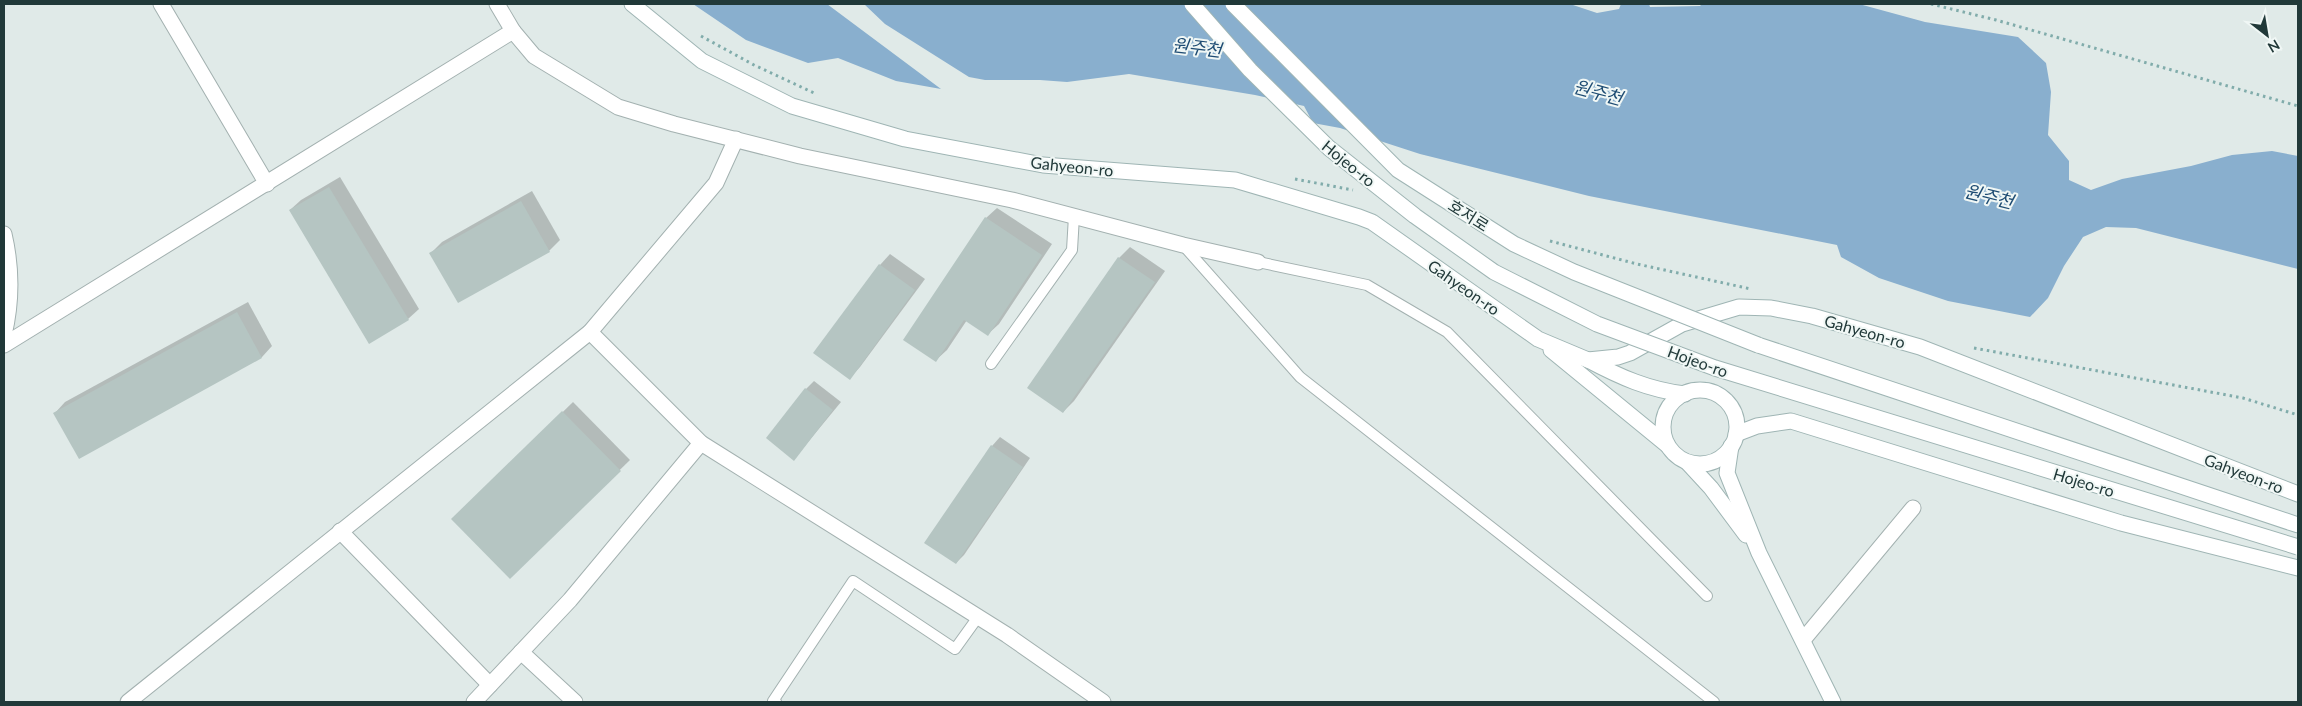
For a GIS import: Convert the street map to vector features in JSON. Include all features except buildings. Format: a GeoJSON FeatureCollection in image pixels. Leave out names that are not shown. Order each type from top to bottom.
{"type":"FeatureCollection","features":[{"type":"Feature","properties":{"kind":"street"},"geometry":{"type":"LineString","coordinates":[[161,4],[267,184]]}},
{"type":"Feature","properties":{"kind":"street"},"geometry":{"type":"LineString","coordinates":[[497,4],[513,30],[534,56],[618,107],[800,156],[1012,200],[1183,245],[1258,262]]}},
{"type":"Feature","properties":{"kind":"street","name":"Gahyeon-ro"},"geometry":{"type":"LineString","coordinates":[[632,4],[702,62],[792,106],[905,139],[1043,165],[1234,180],[1359,217],[1372,222],[1538,339],[1588,360],[1618,357],[1630,353],[1682,324],[1739,307],[1772,308],[1812,316],[1920,347],[2298,494]]}},
{"type":"Feature","properties":{"kind":"street","name":"Hojeo-ro"},"geometry":{"type":"LineString","coordinates":[[1192,4],[1250,70],[1329,148],[1415,216],[1494,272],[1598,324],[1716,368],[2298,547]]}},
{"type":"Feature","properties":{"kind":"street","name":"호저로"},"geometry":{"type":"LineString","coordinates":[[1233,4],[1398,170],[1514,244],[1574,272],[1758,346],[2298,525]]}},
{"type":"Feature","properties":{"kind":"street"},"geometry":{"type":"LineString","coordinates":[[4,345],[513,30]]}},
{"type":"Feature","properties":{"kind":"street"},"geometry":{"type":"LineString","coordinates":[[128,702],[590,332],[716,183],[736,139]]}},
{"type":"Feature","properties":{"kind":"street"},"geometry":{"type":"LineString","coordinates":[[4,234],[10,258],[10,308],[4,335]]}},
{"type":"Feature","properties":{"kind":"street"},"geometry":{"type":"LineString","coordinates":[[590,332],[701,443],[978,617],[1103,702]]}},
{"type":"Feature","properties":{"kind":"street"},"geometry":{"type":"LineString","coordinates":[[1538,339],[1686,462],[1711,488],[1759,553]]}},
{"type":"Feature","properties":{"kind":"street"},"geometry":{"type":"LineString","coordinates":[[1588,360],[1620,378],[1658,391],[1685,394]]}},
{"type":"Feature","properties":{"kind":"street"},"geometry":{"type":"LineString","coordinates":[[1667,445],[1663,434],[1663,421],[1668,409],[1675,400],[1685,394],[1695,390],[1707,391],[1722,399],[1733,412],[1736,423],[1727,473],[1759,553],[1833,702]]}},
{"type":"Feature","properties":{"kind":"street"},"geometry":{"type":"LineString","coordinates":[[1686,462],[1699,464],[1712,462],[1723,456],[1733,440],[1756,426],[1791,421],[2121,523],[2298,568]]}},
{"type":"Feature","properties":{"kind":"street"},"geometry":{"type":"LineString","coordinates":[[474,702],[570,600],[701,443]]}},
{"type":"Feature","properties":{"kind":"street"},"geometry":{"type":"LineString","coordinates":[[1803,640],[1913,508]]}},
{"type":"Feature","properties":{"kind":"street"},"geometry":{"type":"LineString","coordinates":[[340,531],[490,685]]}},
{"type":"Feature","properties":{"kind":"street"},"geometry":{"type":"LineString","coordinates":[[522,652],[575,702]]}},
{"type":"Feature","properties":{"kind":"lane"},"geometry":{"type":"LineString","coordinates":[[991,364],[1072,250],[1074,216]]}},
{"type":"Feature","properties":{"kind":"lane"},"geometry":{"type":"LineString","coordinates":[[1183,245],[1300,377],[1714,702]]}},
{"type":"Feature","properties":{"kind":"lane"},"geometry":{"type":"LineString","coordinates":[[1258,262],[1367,285],[1447,332],[1706,596]]}},
{"type":"Feature","properties":{"kind":"lane"},"geometry":{"type":"LineString","coordinates":[[776,702],[774,701],[852,581],[955,649],[978,617]]}},
{"type":"Feature","properties":{"kind":"path"},"geometry":{"type":"LineString","coordinates":[[1931,4],[1996,20],[2298,106]]}},
{"type":"Feature","properties":{"kind":"water"},"geometry":{"type":"Polygon","coordinates":[[[693,4],[827,4],[941,89],[896,81],[838,58],[808,63],[746,40],[693,4]]]}},
{"type":"Feature","properties":{"kind":"water","name":"원주천"},"geometry":{"type":"Polygon","coordinates":[[[864,4],[1570,4],[1597,13],[1619,9],[1621,4],[1649,4],[1650,7],[1700,6],[1702,4],[1859,4],[1925,22],[2018,37],[2046,63],[2051,92],[2048,135],[2069,161],[2069,180],[2091,190],[2122,179],[2191,166],[2232,155],[2272,151],[2298,156],[2298,269],[2136,228],[2106,227],[2083,237],[2064,266],[2048,298],[2030,317],[1948,301],[1879,278],[1841,257],[1837,245],[1589,196],[1420,154],[1340,128],[1313,123],[1304,106],[1255,95],[1129,74],[1067,82],[985,80],[969,77],[885,24],[864,4]]]}}]}
